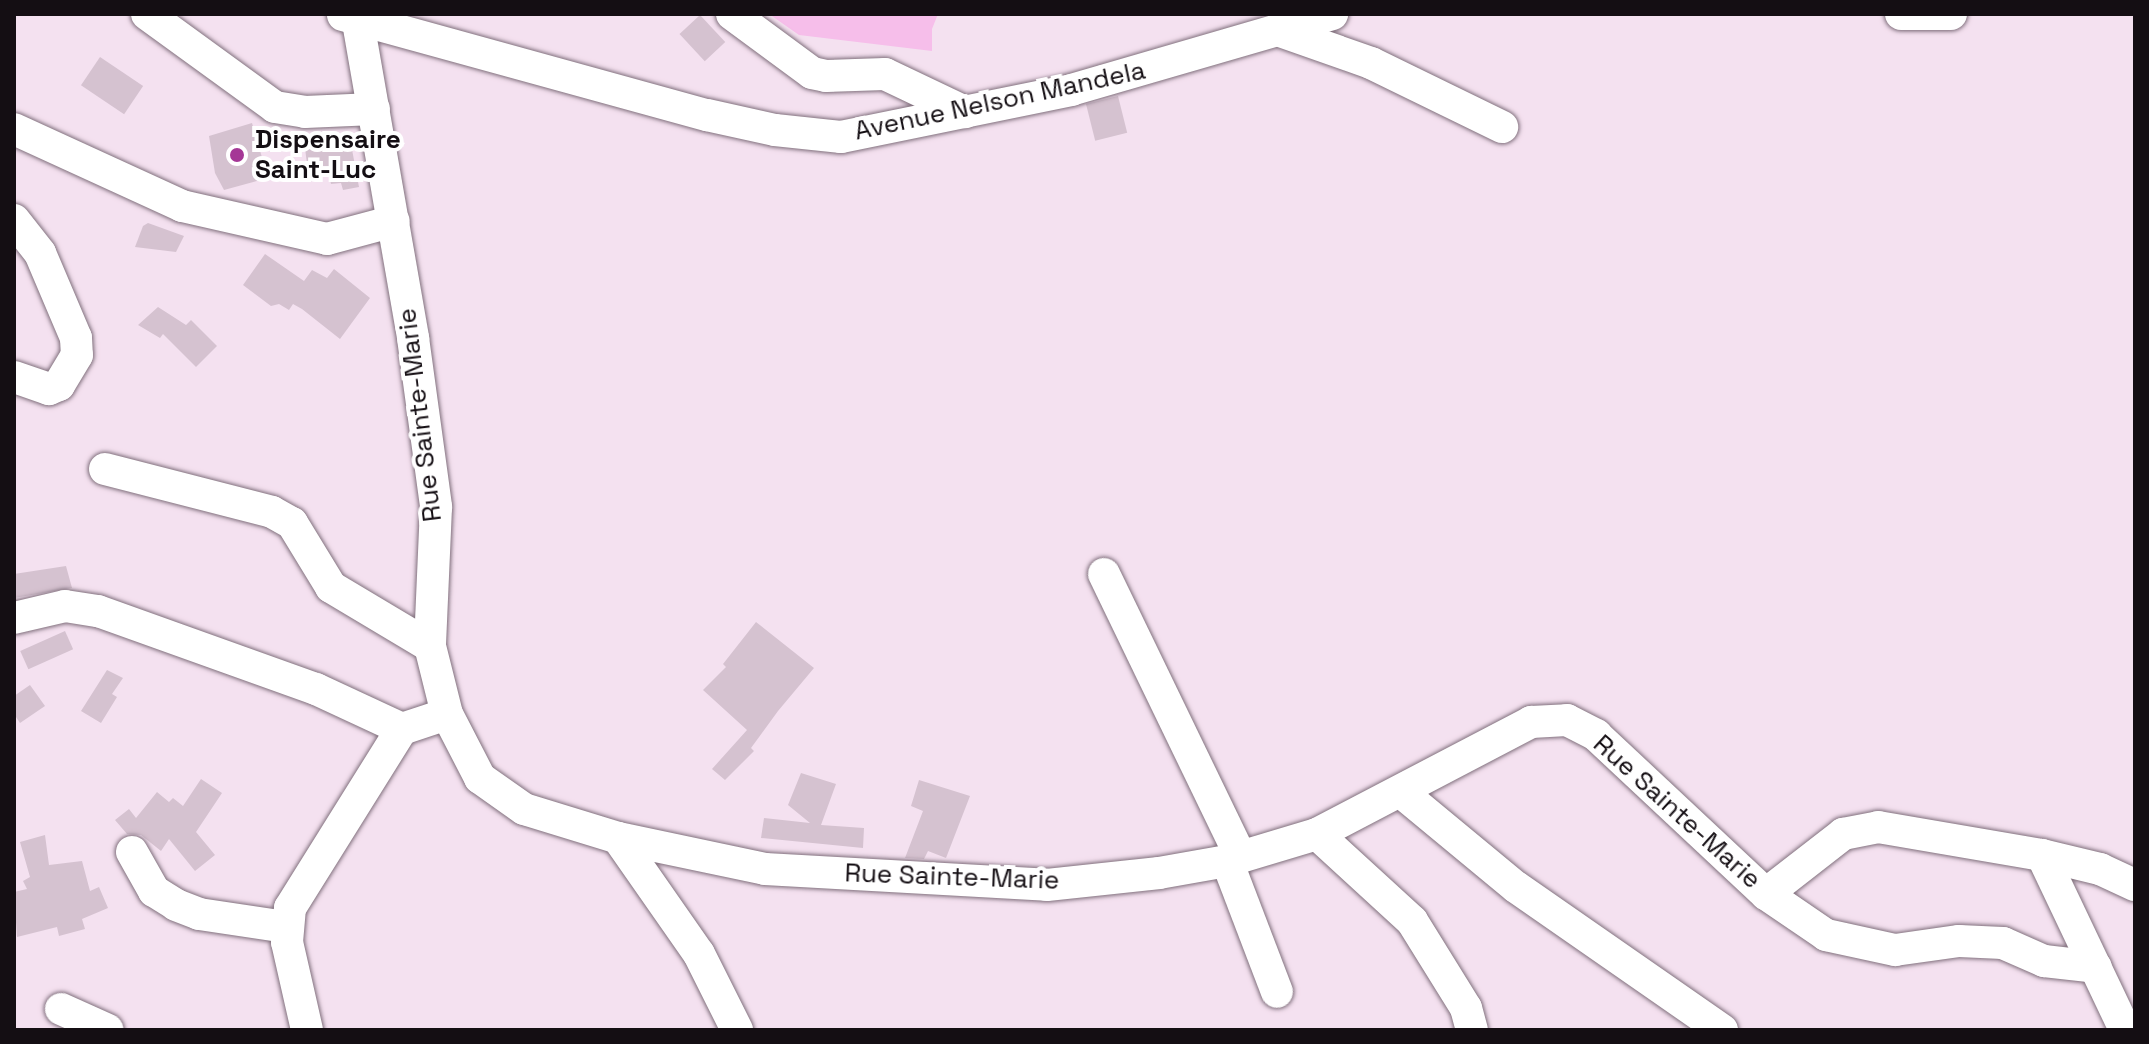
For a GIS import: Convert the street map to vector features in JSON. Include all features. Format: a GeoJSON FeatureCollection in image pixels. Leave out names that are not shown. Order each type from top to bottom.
{"type":"FeatureCollection","features":[{"type":"Feature","properties":{"kind":"street"},"geometry":{"type":"LineString","coordinates":[[147,14],[275,107],[305,112],[374,109]]}},
{"type":"Feature","properties":{"kind":"street"},"geometry":{"type":"LineString","coordinates":[[732,14],[812,73],[826,76],[885,74],[965,112]]}},
{"type":"Feature","properties":{"kind":"street","name":"Avenue Nelson Mandela"},"geometry":{"type":"LineString","coordinates":[[349,18],[775,130],[841,137],[1071,90],[1332,14]]}},
{"type":"Feature","properties":{"kind":"street"},"geometry":{"type":"LineString","coordinates":[[1901,14],[1951,14]]}},
{"type":"Feature","properties":{"kind":"street","name":"Rue Sainte-Marie"},"geometry":{"type":"LineString","coordinates":[[349,18],[374,109],[394,221],[436,507],[430,646],[447,714],[480,778],[524,809],[618,838],[765,869],[1047,885],[1159,873],[1234,859],[1317,834],[1401,792],[1489,741],[1531,722],[1567,720],[1603,742],[1766,894],[1843,834],[1878,827],[2042,855],[2100,869],[2135,885]]}},
{"type":"Feature","properties":{"kind":"street"},"geometry":{"type":"LineString","coordinates":[[1277,30],[1371,63],[1502,127]]}},
{"type":"Feature","properties":{"kind":"street"},"geometry":{"type":"LineString","coordinates":[[14,129],[182,206],[327,239],[394,221]]}},
{"type":"Feature","properties":{"kind":"street"},"geometry":{"type":"LineString","coordinates":[[14,220],[40,253],[76,338],[77,355],[59,385],[49,389],[14,377]]}},
{"type":"Feature","properties":{"kind":"street"},"geometry":{"type":"LineString","coordinates":[[105,469],[272,512],[292,523],[331,587],[430,646]]}},
{"type":"Feature","properties":{"kind":"street"},"geometry":{"type":"LineString","coordinates":[[1104,574],[1234,859],[1277,992]]}},
{"type":"Feature","properties":{"kind":"street"},"geometry":{"type":"LineString","coordinates":[[14,618],[65,606],[98,611],[316,689],[402,729]]}},
{"type":"Feature","properties":{"kind":"street"},"geometry":{"type":"LineString","coordinates":[[307,1030],[286,927],[290,908],[402,729],[447,714]]}},
{"type":"Feature","properties":{"kind":"street"},"geometry":{"type":"LineString","coordinates":[[1401,792],[1516,887],[1722,1030]]}},
{"type":"Feature","properties":{"kind":"street"},"geometry":{"type":"LineString","coordinates":[[1317,834],[1412,921],[1466,1008],[1472,1030]]}},
{"type":"Feature","properties":{"kind":"street"},"geometry":{"type":"LineString","coordinates":[[618,838],[699,954],[737,1030]]}},
{"type":"Feature","properties":{"kind":"street"},"geometry":{"type":"LineString","coordinates":[[132,852],[154,891],[176,905],[199,914],[286,927]]}},
{"type":"Feature","properties":{"kind":"street"},"geometry":{"type":"LineString","coordinates":[[2042,855],[2125,1030]]}},
{"type":"Feature","properties":{"kind":"street"},"geometry":{"type":"LineString","coordinates":[[1766,894],[1826,935],[1895,950],[1959,941],[2003,943],[2044,961],[2096,967]]}},
{"type":"Feature","properties":{"kind":"street"},"geometry":{"type":"LineString","coordinates":[[61,1009],[108,1030]]}},
{"type":"Feature","properties":{"kind":"shaded area"},"geometry":{"type":"Polygon","coordinates":[[[769,14],[938,14],[932,29],[932,51],[799,35],[769,14]]]}},
{"type":"Feature","properties":{"kind":"building"},"geometry":{"type":"Polygon","coordinates":[[[700,15],[725,42],[705,61],[680,34],[700,15]]]}},
{"type":"Feature","properties":{"kind":"building"},"geometry":{"type":"Polygon","coordinates":[[[100,57],[143,86],[124,114],[81,85],[100,57]]]}},
{"type":"Feature","properties":{"kind":"building"},"geometry":{"type":"Polygon","coordinates":[[[1118,96],[1127,133],[1095,141],[1086,104],[1118,96]]]}},
{"type":"Feature","properties":{"kind":"building","name":"Dispensaire Saint-Luc"},"geometry":{"type":"Polygon","coordinates":[[[252,123],[268,178],[224,190],[215,173],[209,136],[252,123]]]}},
{"type":"Feature","properties":{"kind":"building"},"geometry":{"type":"Polygon","coordinates":[[[322,137],[324,143],[338,140],[339,146],[351,144],[359,187],[343,190],[341,183],[331,184],[329,175],[316,176],[315,171],[308,171],[304,141],[322,137]]]}},
{"type":"Feature","properties":{"kind":"building"},"geometry":{"type":"Polygon","coordinates":[[[148,223],[184,236],[176,252],[135,247],[143,226],[148,223]]]}},
{"type":"Feature","properties":{"kind":"building"},"geometry":{"type":"Polygon","coordinates":[[[265,254],[304,281],[312,270],[327,278],[334,269],[370,298],[340,339],[302,309],[293,304],[289,310],[279,304],[271,306],[243,285],[265,254]]]}},
{"type":"Feature","properties":{"kind":"building"},"geometry":{"type":"Polygon","coordinates":[[[158,307],[186,325],[191,320],[217,346],[196,367],[163,334],[160,338],[138,325],[158,307]]]}},
{"type":"Feature","properties":{"kind":"building"},"geometry":{"type":"Polygon","coordinates":[[[66,566],[72,588],[14,598],[14,574],[66,566]]]}},
{"type":"Feature","properties":{"kind":"building"},"geometry":{"type":"Polygon","coordinates":[[[756,622],[814,668],[751,748],[754,751],[725,780],[712,769],[747,730],[703,690],[726,667],[723,664],[756,622]]]}},
{"type":"Feature","properties":{"kind":"building"},"geometry":{"type":"Polygon","coordinates":[[[65,631],[73,649],[28,669],[20,651],[65,631]]]}},
{"type":"Feature","properties":{"kind":"building"},"geometry":{"type":"Polygon","coordinates":[[[107,670],[123,678],[112,694],[117,697],[101,723],[81,711],[107,670]]]}},
{"type":"Feature","properties":{"kind":"building"},"geometry":{"type":"Polygon","coordinates":[[[30,685],[45,706],[20,723],[14,714],[14,696],[30,685]]]}},
{"type":"Feature","properties":{"kind":"building"},"geometry":{"type":"Polygon","coordinates":[[[801,773],[836,784],[821,825],[864,828],[863,848],[761,838],[764,818],[810,823],[788,805],[801,773]]]}},
{"type":"Feature","properties":{"kind":"building"},"geometry":{"type":"Polygon","coordinates":[[[201,779],[222,793],[196,832],[215,855],[195,871],[169,839],[161,851],[141,835],[127,834],[115,820],[129,809],[136,818],[157,792],[169,802],[173,798],[183,806],[201,779]]]}},
{"type":"Feature","properties":{"kind":"building"},"geometry":{"type":"Polygon","coordinates":[[[919,780],[970,796],[946,858],[928,851],[924,859],[905,858],[923,811],[911,806],[919,780]]]}},
{"type":"Feature","properties":{"kind":"building"},"geometry":{"type":"Polygon","coordinates":[[[45,835],[49,865],[82,861],[90,891],[99,887],[108,908],[82,919],[85,929],[59,936],[57,927],[17,937],[14,892],[27,889],[23,881],[30,877],[20,842],[45,835]]]}},
{"type":"Feature","properties":{"kind":"place","name":"Dispensaire Saint-Luc"},"geometry":{"type":"Point","coordinates":[237,155]}}]}
